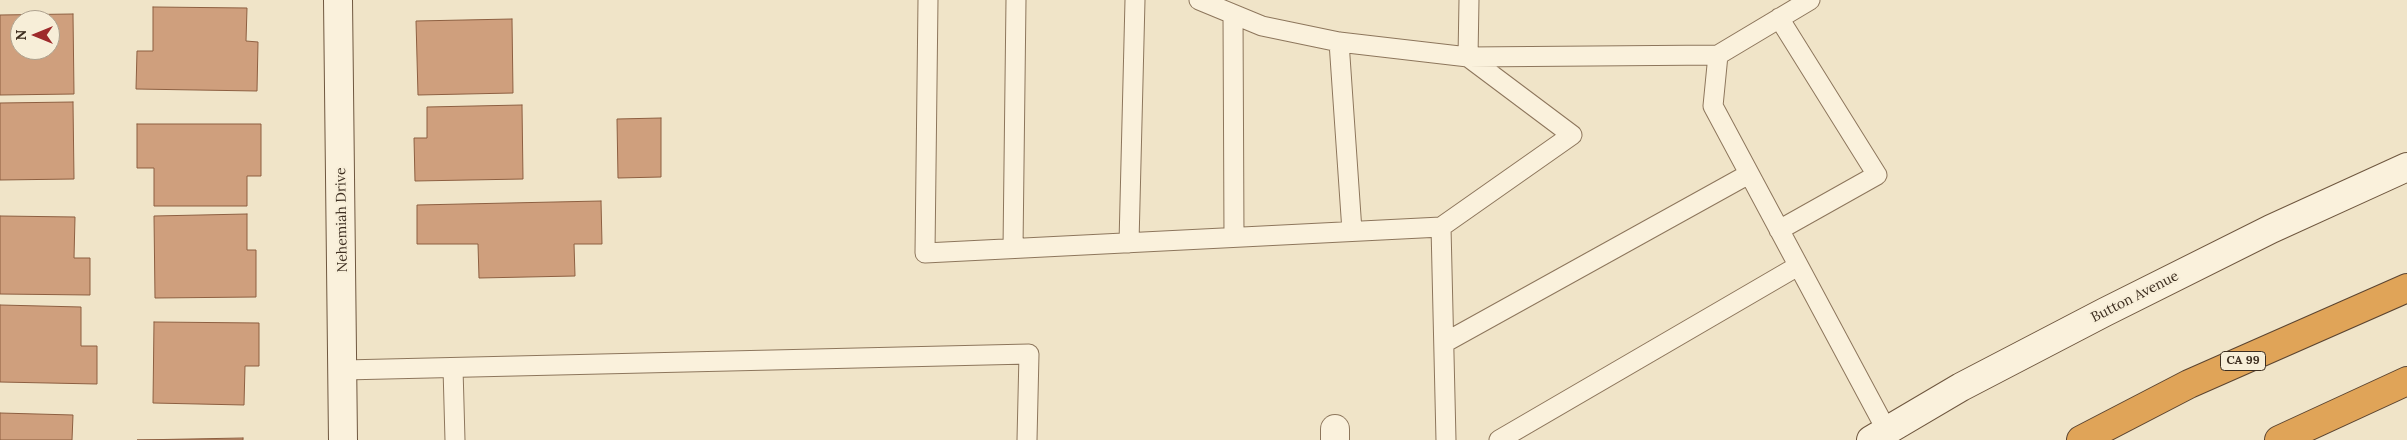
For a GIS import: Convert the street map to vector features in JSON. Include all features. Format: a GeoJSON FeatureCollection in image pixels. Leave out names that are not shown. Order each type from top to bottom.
{"type":"FeatureCollection","features":[{"type":"Feature","properties":{"kind":"highway","name":"CA 99"},"geometry":{"type":"LineString","coordinates":[[2081,440],[2189,384],[2407,288]]}},
{"type":"Feature","properties":{"kind":"highway"},"geometry":{"type":"LineString","coordinates":[[2279,440],[2407,381]]}},
{"type":"Feature","properties":{"kind":"street","name":"Nehemiah Drive"},"geometry":{"type":"LineString","coordinates":[[338,0],[344,370],[343,440]]}},
{"type":"Feature","properties":{"kind":"street","name":"Button Avenue"},"geometry":{"type":"LineString","coordinates":[[1879,435],[1961,387],[2271,228],[2407,167]]}},
{"type":"Feature","properties":{"kind":"lane"},"geometry":{"type":"LineString","coordinates":[[928,0],[924,253],[1441,227],[1572,135],[1468,57]]}},
{"type":"Feature","properties":{"kind":"lane"},"geometry":{"type":"LineString","coordinates":[[1013,248],[1016,0]]}},
{"type":"Feature","properties":{"kind":"lane"},"geometry":{"type":"LineString","coordinates":[[1129,243],[1135,0]]}},
{"type":"Feature","properties":{"kind":"lane"},"geometry":{"type":"LineString","coordinates":[[1199,0],[1262,26],[1339,42],[1468,57],[1718,55],[1810,0]]}},
{"type":"Feature","properties":{"kind":"lane"},"geometry":{"type":"LineString","coordinates":[[1468,57],[1469,0]]}},
{"type":"Feature","properties":{"kind":"lane"},"geometry":{"type":"LineString","coordinates":[[1233,14],[1234,237]]}},
{"type":"Feature","properties":{"kind":"lane"},"geometry":{"type":"LineString","coordinates":[[1779,230],[1877,175],[1780,18]]}},
{"type":"Feature","properties":{"kind":"lane"},"geometry":{"type":"LineString","coordinates":[[1339,42],[1352,231]]}},
{"type":"Feature","properties":{"kind":"lane"},"geometry":{"type":"LineString","coordinates":[[1718,55],[1713,106],[1798,266],[1879,435]]}},
{"type":"Feature","properties":{"kind":"lane"},"geometry":{"type":"LineString","coordinates":[[1444,343],[1749,174]]}},
{"type":"Feature","properties":{"kind":"lane"},"geometry":{"type":"LineString","coordinates":[[1441,227],[1446,440]]}},
{"type":"Feature","properties":{"kind":"lane"},"geometry":{"type":"LineString","coordinates":[[1499,440],[1798,266]]}},
{"type":"Feature","properties":{"kind":"lane"},"geometry":{"type":"LineString","coordinates":[[344,370],[1029,354],[1027,440]]}},
{"type":"Feature","properties":{"kind":"lane"},"geometry":{"type":"LineString","coordinates":[[453,368],[455,440]]}},
{"type":"Feature","properties":{"kind":"building"},"geometry":{"type":"Polygon","coordinates":[[[153,7],[247,8],[246,41],[258,42],[257,91],[136,89],[137,51],[153,51],[153,7]]]}},
{"type":"Feature","properties":{"kind":"building"},"geometry":{"type":"Polygon","coordinates":[[[60,14],[73,14],[74,94],[0,95],[0,15],[10,15],[10,60],[60,60],[60,14]]]}},
{"type":"Feature","properties":{"kind":"building"},"geometry":{"type":"Polygon","coordinates":[[[512,19],[513,93],[418,95],[416,21],[512,19]]]}},
{"type":"Feature","properties":{"kind":"building"},"geometry":{"type":"Polygon","coordinates":[[[73,102],[74,179],[0,180],[0,103],[73,102]]]}},
{"type":"Feature","properties":{"kind":"building"},"geometry":{"type":"Polygon","coordinates":[[[522,105],[523,179],[415,181],[414,138],[427,138],[427,107],[522,105]]]}},
{"type":"Feature","properties":{"kind":"building"},"geometry":{"type":"Polygon","coordinates":[[[661,118],[661,177],[618,178],[617,119],[661,118]]]}},
{"type":"Feature","properties":{"kind":"building"},"geometry":{"type":"Polygon","coordinates":[[[137,124],[261,124],[261,176],[247,176],[247,206],[154,206],[154,168],[137,168],[137,124]]]}},
{"type":"Feature","properties":{"kind":"building"},"geometry":{"type":"Polygon","coordinates":[[[601,201],[602,244],[574,244],[575,276],[479,278],[478,244],[417,244],[417,205],[601,201]]]}},
{"type":"Feature","properties":{"kind":"building"},"geometry":{"type":"Polygon","coordinates":[[[247,214],[247,250],[256,250],[256,297],[155,298],[154,216],[247,214]]]}},
{"type":"Feature","properties":{"kind":"building"},"geometry":{"type":"Polygon","coordinates":[[[0,216],[75,217],[74,258],[90,258],[90,295],[0,294],[0,216]]]}},
{"type":"Feature","properties":{"kind":"building"},"geometry":{"type":"Polygon","coordinates":[[[0,305],[81,307],[81,346],[97,346],[97,384],[0,382],[0,305]]]}},
{"type":"Feature","properties":{"kind":"building"},"geometry":{"type":"Polygon","coordinates":[[[154,322],[259,323],[259,366],[245,366],[244,405],[153,403],[154,322]]]}},
{"type":"Feature","properties":{"kind":"building"},"geometry":{"type":"Polygon","coordinates":[[[0,413],[73,415],[72,440],[0,440],[0,413]]]}},
{"type":"Feature","properties":{"kind":"building"},"geometry":{"type":"Polygon","coordinates":[[[243,438],[243,440],[137,440],[243,438]]]}}]}
